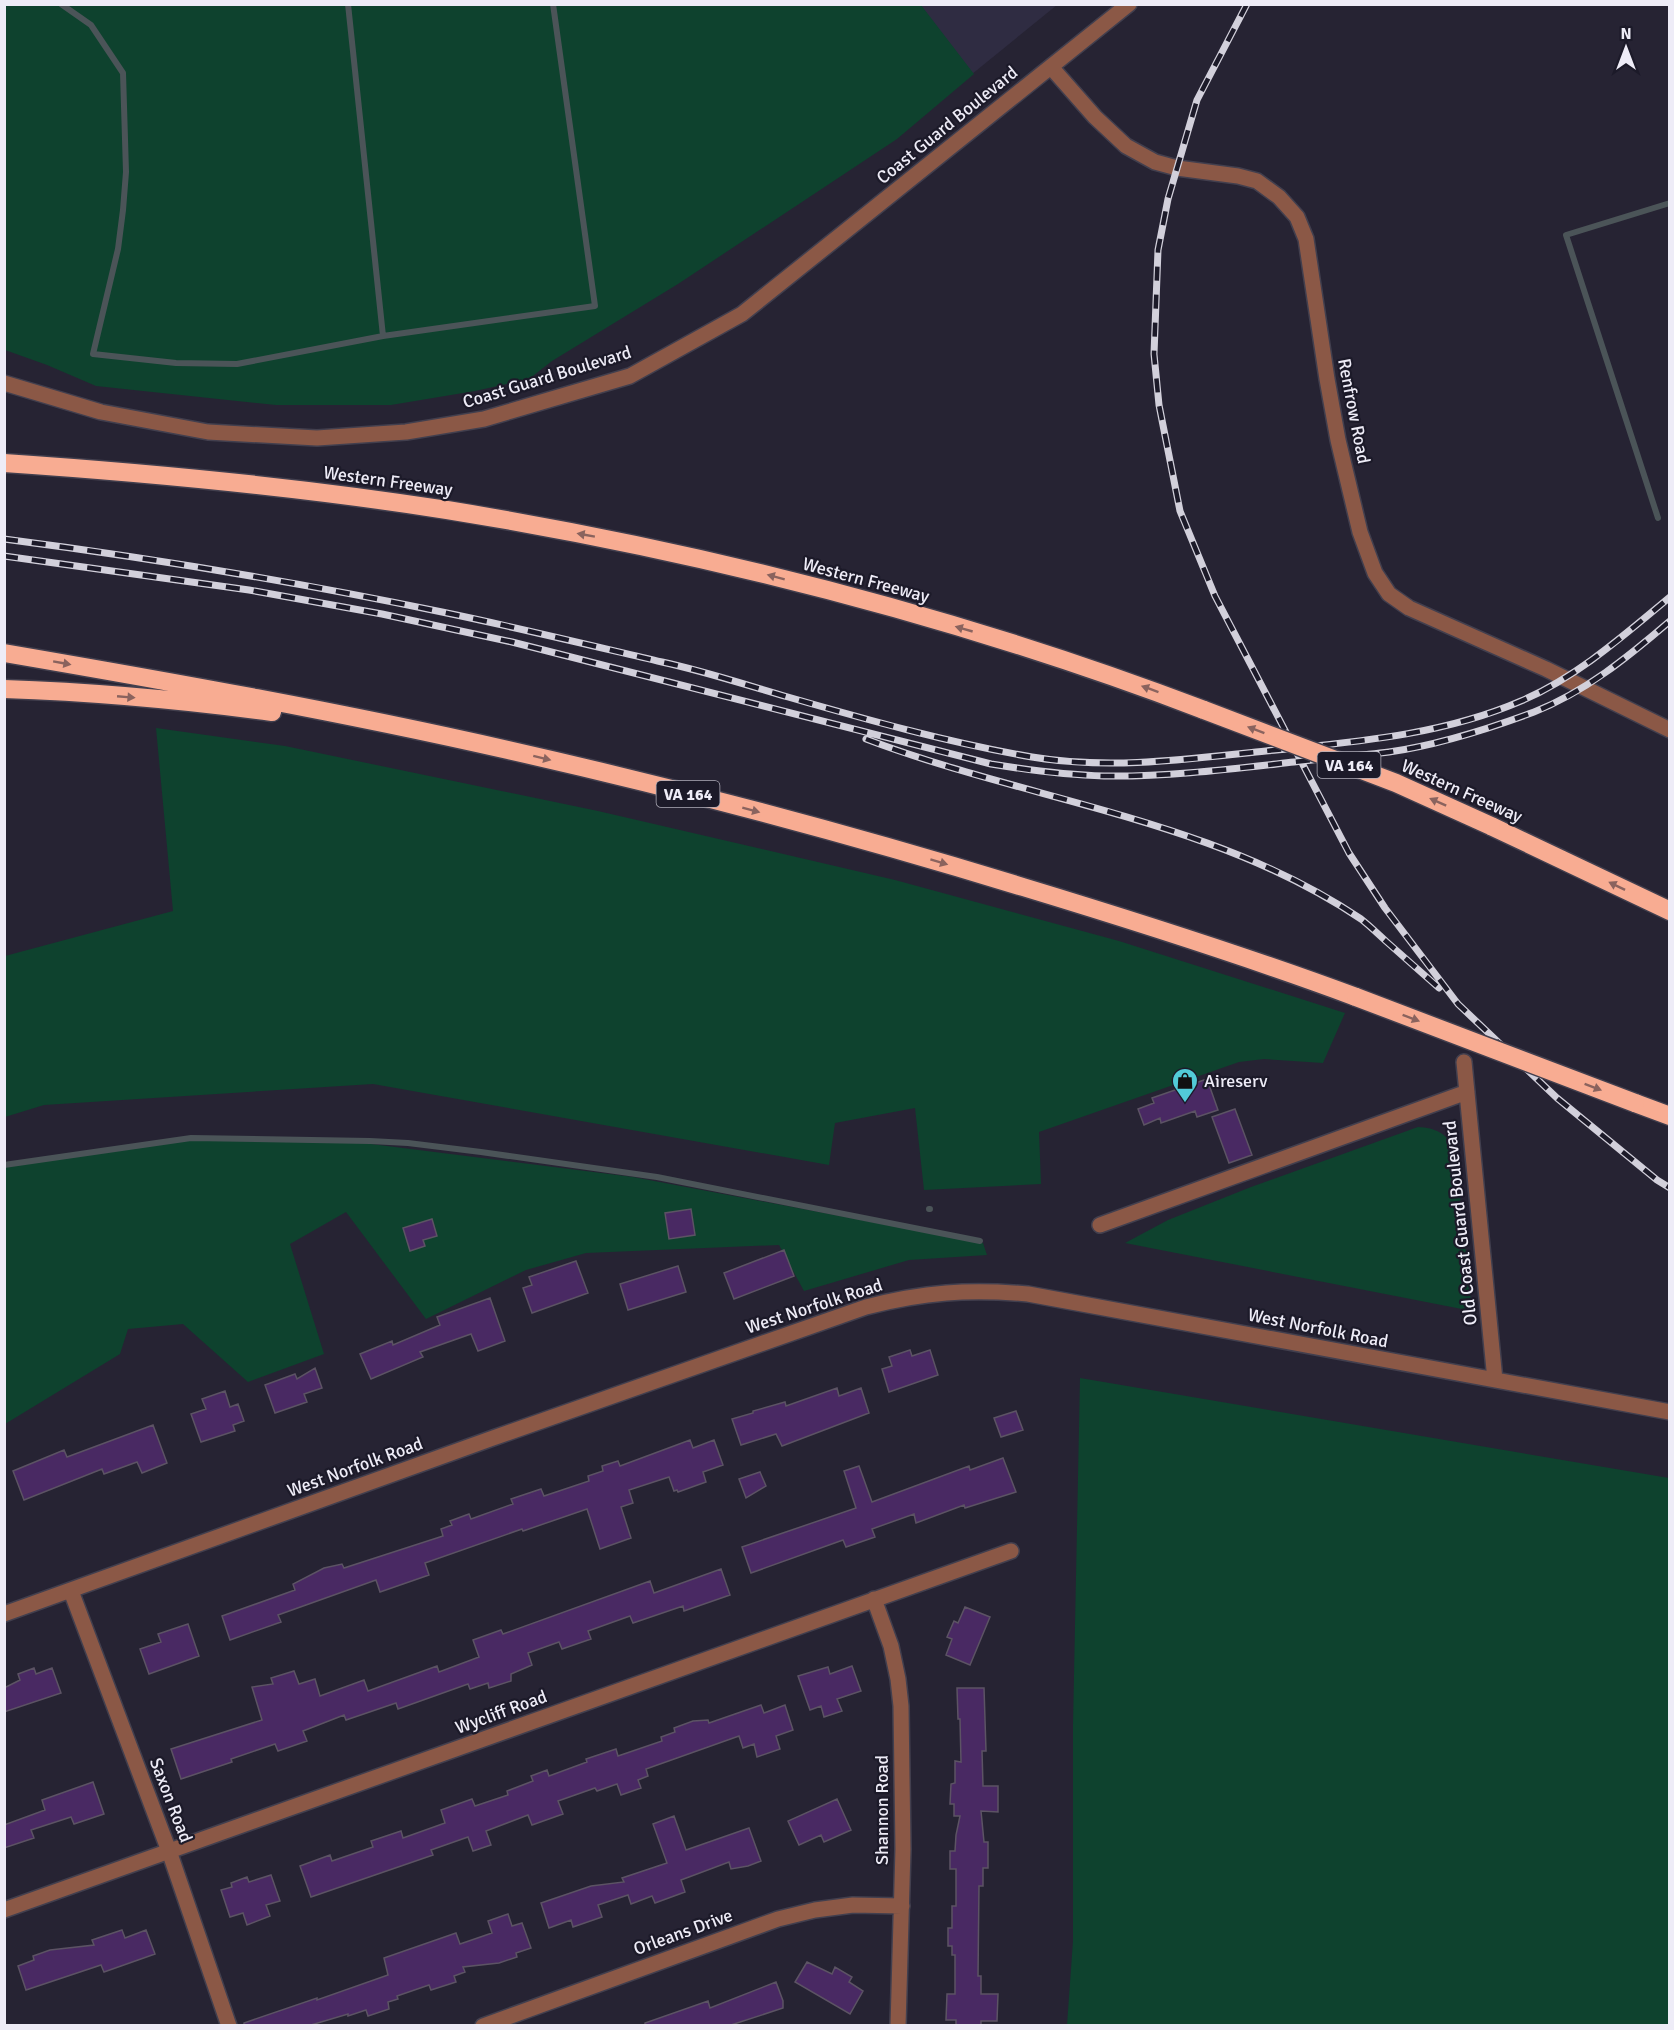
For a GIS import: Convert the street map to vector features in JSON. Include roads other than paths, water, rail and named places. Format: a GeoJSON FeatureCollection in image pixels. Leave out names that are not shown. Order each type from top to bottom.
{"type":"FeatureCollection","features":[{"type":"Feature","properties":{"kind":"highway","name":"Western Freeway"},"geometry":{"type":"LineString","coordinates":[[4,463],[221,481],[449,511],[611,540],[733,566],[894,608],[1015,644],[1146,688],[1396,783],[1670,911]]}},
{"type":"Feature","properties":{"kind":"highway","name":"VA 164"},"geometry":{"type":"LineString","coordinates":[[4,653],[300,706],[508,750],[748,809],[918,855],[1121,916],[1296,974],[1670,1116]]}},
{"type":"Feature","properties":{"kind":"highway"},"geometry":{"type":"LineString","coordinates":[[4,689],[49,690],[148,698],[259,711],[383,728],[508,750]]}},
{"type":"Feature","properties":{"kind":"street","name":"Coast Guard Boulevard"},"geometry":{"type":"LineString","coordinates":[[4,383],[101,412],[208,432],[317,438],[406,432],[484,419],[630,376],[742,314],[1129,4]]}},
{"type":"Feature","properties":{"kind":"street","name":"Renfrow Road"},"geometry":{"type":"LineString","coordinates":[[1051,67],[1095,117],[1126,146],[1155,162],[1177,168],[1238,176],[1257,181],[1280,197],[1297,217],[1306,240],[1338,440],[1360,532],[1375,573],[1389,594],[1409,608],[1546,669],[1670,730]]}},
{"type":"Feature","properties":{"kind":"street","name":"Old Coast Guard Boulevard"},"geometry":{"type":"LineString","coordinates":[[1464,1062],[1495,1380]]}},
{"type":"Feature","properties":{"kind":"street"},"geometry":{"type":"LineString","coordinates":[[1100,1224],[1467,1092]]}},
{"type":"Feature","properties":{"kind":"street","name":"West Norfolk Road"},"geometry":{"type":"LineString","coordinates":[[4,1614],[866,1307],[906,1297],[947,1291],[988,1290],[1028,1294],[1670,1412]]}},
{"type":"Feature","properties":{"kind":"street","name":"Wycliff Road"},"geometry":{"type":"LineString","coordinates":[[4,1910],[1011,1551]]}},
{"type":"Feature","properties":{"kind":"street","name":"Saxon Road"},"geometry":{"type":"LineString","coordinates":[[71,1591],[169,1851],[229,2025]]}},
{"type":"Feature","properties":{"kind":"street","name":"Shannon Road"},"geometry":{"type":"LineString","coordinates":[[874,1599],[891,1646],[900,1697],[902,1906],[898,2025]]}},
{"type":"Feature","properties":{"kind":"street","name":"Orleans Drive"},"geometry":{"type":"LineString","coordinates":[[483,2025],[778,1919],[815,1910],[853,1905],[902,1906]]}},
{"type":"Feature","properties":{"kind":"waterway"},"geometry":{"type":"LineString","coordinates":[[61,4],[91,25],[123,73],[126,172],[123,210],[118,249],[93,354],[176,363],[237,364],[383,336],[348,4]]}},
{"type":"Feature","properties":{"kind":"waterway"},"geometry":{"type":"LineString","coordinates":[[383,336],[595,306],[553,4]]}},
{"type":"Feature","properties":{"kind":"waterway"},"geometry":{"type":"LineString","coordinates":[[1658,518],[1566,235],[1670,203]]}},
{"type":"Feature","properties":{"kind":"waterway"},"geometry":{"type":"LineString","coordinates":[[4,1165],[191,1138],[408,1143],[657,1177],[980,1241]]}},
{"type":"Feature","properties":{"kind":"railway"},"geometry":{"type":"LineString","coordinates":[[1247,4],[1197,100],[1168,199],[1158,250],[1154,354],[1159,405],[1180,511],[1215,596],[1349,853],[1385,908],[1458,1004],[1557,1098],[1657,1180],[1670,1188]]}},
{"type":"Feature","properties":{"kind":"railway"},"geometry":{"type":"LineString","coordinates":[[4,539],[224,571],[442,612],[694,670],[940,738],[1032,757],[1091,763],[1179,760],[1331,744],[1395,736],[1459,722],[1521,701],[1561,680],[1599,655],[1670,597]]}},
{"type":"Feature","properties":{"kind":"railway"},"geometry":{"type":"LineString","coordinates":[[4,556],[249,590],[382,614],[512,642],[991,764],[1089,775],[1128,776],[1223,770],[1389,752],[1444,741],[1553,704],[1588,684],[1622,660],[1670,621]]}},
{"type":"Feature","properties":{"kind":"railway"},"geometry":{"type":"LineString","coordinates":[[866,739],[928,760],[1183,834],[1244,857],[1304,885],[1361,919],[1439,988]]}},
{"type":"Feature","properties":{"kind":"place","name":"Aireserv"},"geometry":{"type":"Point","coordinates":[1185,1104]}}]}
